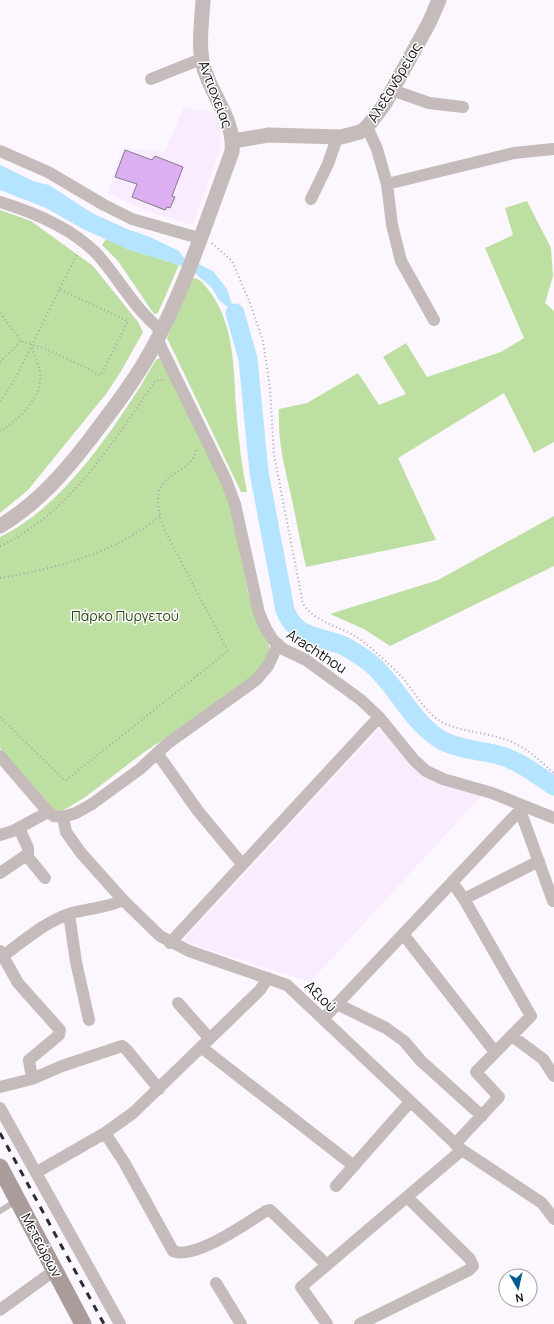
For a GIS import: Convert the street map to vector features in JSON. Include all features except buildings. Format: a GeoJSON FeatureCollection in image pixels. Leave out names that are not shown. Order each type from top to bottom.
{"type":"FeatureCollection","features":[{"type":"Feature","properties":{"kind":"main road","name":"Μετεώρων"},"geometry":{"type":"LineString","coordinates":[[0,1167],[83,1324]]}},
{"type":"Feature","properties":{"kind":"street","name":"Αντιοχείας"},"geometry":{"type":"LineString","coordinates":[[203,0],[202,59],[206,75],[225,114],[233,140]]}},
{"type":"Feature","properties":{"kind":"street","name":"Αλεξανδρείας"},"geometry":{"type":"LineString","coordinates":[[233,140],[269,135],[337,138],[351,136],[367,127],[392,90],[439,0]]}},
{"type":"Feature","properties":{"kind":"street"},"geometry":{"type":"LineString","coordinates":[[151,79],[202,59]]}},
{"type":"Feature","properties":{"kind":"street"},"geometry":{"type":"LineString","coordinates":[[392,90],[429,103],[463,107]]}},
{"type":"Feature","properties":{"kind":"street"},"geometry":{"type":"LineString","coordinates":[[367,127],[377,149],[387,184],[392,225],[401,261],[434,320]]}},
{"type":"Feature","properties":{"kind":"street"},"geometry":{"type":"LineString","coordinates":[[311,199],[328,164],[337,138]]}},
{"type":"Feature","properties":{"kind":"street"},"geometry":{"type":"LineString","coordinates":[[0,526],[27,508],[64,472],[131,382],[159,334],[182,283],[232,152],[233,140]]}},
{"type":"Feature","properties":{"kind":"street"},"geometry":{"type":"LineString","coordinates":[[387,184],[514,153],[553,149]]}},
{"type":"Feature","properties":{"kind":"street"},"geometry":{"type":"LineString","coordinates":[[0,151],[48,172],[104,205],[132,219],[198,242]]}},
{"type":"Feature","properties":{"kind":"street"},"geometry":{"type":"LineString","coordinates":[[0,202],[35,214],[83,242],[96,253],[159,334]]}},
{"type":"Feature","properties":{"kind":"street","name":"Arachthou"},"geometry":{"type":"LineString","coordinates":[[159,334],[226,480],[235,504],[259,613],[266,629],[278,644],[306,660],[340,684],[379,717],[414,760],[426,771],[459,785],[492,793],[522,808],[554,818]]}},
{"type":"Feature","properties":{"kind":"street"},"geometry":{"type":"LineString","coordinates":[[0,756],[48,812],[54,816],[63,817],[76,813],[140,769],[167,744],[256,680],[268,666],[278,644]]}},
{"type":"Feature","properties":{"kind":"street"},"geometry":{"type":"LineString","coordinates":[[170,943],[379,717]]}},
{"type":"Feature","properties":{"kind":"street"},"geometry":{"type":"LineString","coordinates":[[157,753],[198,811],[242,864]]}},
{"type":"Feature","properties":{"kind":"street"},"geometry":{"type":"LineString","coordinates":[[323,1019],[522,808],[553,901]]}},
{"type":"Feature","properties":{"kind":"street"},"geometry":{"type":"LineString","coordinates":[[0,835],[20,828],[48,812]]}},
{"type":"Feature","properties":{"kind":"street","name":"Αξιού"},"geometry":{"type":"LineString","coordinates":[[63,817],[64,828],[74,844],[123,900],[155,932],[170,943],[204,957],[287,985],[458,1147],[542,1203],[554,1219]]}},
{"type":"Feature","properties":{"kind":"street"},"geometry":{"type":"LineString","coordinates":[[0,873],[26,856],[28,848],[20,828]]}},
{"type":"Feature","properties":{"kind":"street"},"geometry":{"type":"LineString","coordinates":[[26,856],[45,878]]}},
{"type":"Feature","properties":{"kind":"street"},"geometry":{"type":"LineString","coordinates":[[464,899],[539,861]]}},
{"type":"Feature","properties":{"kind":"street"},"geometry":{"type":"LineString","coordinates":[[327,1324],[301,1287],[407,1197],[458,1147],[499,1097],[476,1072],[531,1016],[464,899],[452,882]]}},
{"type":"Feature","properties":{"kind":"street"},"geometry":{"type":"LineString","coordinates":[[32,1079],[29,1060],[59,1035],[60,1030],[25,992],[2,953],[38,930],[69,914],[112,906],[123,900]]}},
{"type":"Feature","properties":{"kind":"street"},"geometry":{"type":"LineString","coordinates":[[69,914],[76,962],[88,1020]]}},
{"type":"Feature","properties":{"kind":"street"},"geometry":{"type":"LineString","coordinates":[[403,934],[495,1052]]}},
{"type":"Feature","properties":{"kind":"street"},"geometry":{"type":"LineString","coordinates":[[37,1172],[105,1133],[133,1113],[260,990],[268,978]]}},
{"type":"Feature","properties":{"kind":"street"},"geometry":{"type":"LineString","coordinates":[[178,1003],[205,1043],[354,1166]]}},
{"type":"Feature","properties":{"kind":"street"},"geometry":{"type":"LineString","coordinates":[[337,1004],[386,1028],[398,1037],[421,1061],[482,1116]]}},
{"type":"Feature","properties":{"kind":"street"},"geometry":{"type":"LineString","coordinates":[[512,1036],[543,1059],[554,1076]]}},
{"type":"Feature","properties":{"kind":"street"},"geometry":{"type":"LineString","coordinates":[[0,1086],[32,1079],[62,1066],[122,1046],[159,1089]]}},
{"type":"Feature","properties":{"kind":"street"},"geometry":{"type":"LineString","coordinates":[[336,1186],[410,1102]]}},
{"type":"Feature","properties":{"kind":"street"},"geometry":{"type":"LineString","coordinates":[[0,1108],[37,1172],[120,1324]]}},
{"type":"Feature","properties":{"kind":"street"},"geometry":{"type":"LineString","coordinates":[[105,1133],[124,1162],[173,1251],[190,1251],[219,1240],[270,1210],[327,1265]]}},
{"type":"Feature","properties":{"kind":"street"},"geometry":{"type":"LineString","coordinates":[[360,1324],[470,1270],[473,1266],[470,1259],[407,1197]]}},
{"type":"Feature","properties":{"kind":"street"},"geometry":{"type":"LineString","coordinates":[[0,1310],[55,1270]]}},
{"type":"Feature","properties":{"kind":"street"},"geometry":{"type":"LineString","coordinates":[[216,1284],[242,1324]]}},
{"type":"Feature","properties":{"kind":"lane"},"geometry":{"type":"LineString","coordinates":[[0,1211],[18,1200]]}},
{"type":"Feature","properties":{"kind":"path"},"geometry":{"type":"LineString","coordinates":[[0,401],[14,381],[83,242]]}},
{"type":"Feature","properties":{"kind":"path"},"geometry":{"type":"LineString","coordinates":[[198,242],[211,242],[232,261],[250,303],[263,341],[270,388],[274,455],[302,604],[309,613],[319,620],[345,630],[371,648],[402,677],[439,720],[454,727],[499,737],[514,743],[530,752],[554,774]]}},
{"type":"Feature","properties":{"kind":"path"},"geometry":{"type":"LineString","coordinates":[[0,313],[21,341],[31,346],[46,349],[101,375],[128,321],[59,289]]}},
{"type":"Feature","properties":{"kind":"path"},"geometry":{"type":"LineString","coordinates":[[0,362],[21,341]]}},
{"type":"Feature","properties":{"kind":"path"},"geometry":{"type":"LineString","coordinates":[[0,432],[29,407],[40,382],[40,373],[31,346]]}},
{"type":"Feature","properties":{"kind":"path"},"geometry":{"type":"LineString","coordinates":[[0,546],[30,530],[58,507],[87,475],[156,380],[162,379],[167,381]]}},
{"type":"Feature","properties":{"kind":"path"},"geometry":{"type":"LineString","coordinates":[[0,717],[66,781],[228,651],[166,534],[160,516],[158,495],[162,482],[187,464],[194,457],[198,444]]}},
{"type":"Feature","properties":{"kind":"path"},"geometry":{"type":"LineString","coordinates":[[0,578],[48,568],[108,548],[147,526],[160,516]]}},
{"type":"Feature","properties":{"kind":"shaded area"},"geometry":{"type":"Polygon","coordinates":[[[184,107],[214,113],[217,116],[221,133],[220,148],[193,225],[147,211],[108,193],[122,148],[165,152],[184,107]]]}},
{"type":"Feature","properties":{"kind":"shaded area"},"geometry":{"type":"Polygon","coordinates":[[[379,729],[420,770],[482,795],[310,982],[183,941],[379,729]]]}},
{"type":"Feature","properties":{"kind":"green space"},"geometry":{"type":"Polygon","coordinates":[[[527,201],[551,248],[553,276],[545,303],[554,311],[554,442],[534,453],[504,393],[398,458],[436,540],[306,567],[285,470],[279,431],[279,409],[307,403],[358,373],[379,405],[406,394],[383,357],[406,343],[427,377],[501,352],[524,338],[485,248],[513,235],[505,208],[527,201]]]}},
{"type":"Feature","properties":{"kind":"green space"},"geometry":{"type":"Polygon","coordinates":[[[0,210],[31,221],[93,266],[138,322],[143,332],[120,373],[106,394],[28,490],[0,513],[0,210]]]}},
{"type":"Feature","properties":{"kind":"green space"},"geometry":{"type":"Polygon","coordinates":[[[106,239],[127,249],[179,265],[158,313],[154,314],[118,261],[102,245],[106,239]]]}},
{"type":"Feature","properties":{"kind":"green space"},"geometry":{"type":"Polygon","coordinates":[[[195,278],[200,280],[219,306],[229,337],[234,370],[240,446],[247,492],[241,492],[167,338],[192,279],[195,278]]]}},
{"type":"Feature","properties":{"kind":"green space","name":"Πάρκο Πυργετού"},"geometry":{"type":"Polygon","coordinates":[[[164,358],[229,498],[248,592],[254,612],[269,646],[269,656],[247,684],[143,753],[84,798],[59,813],[52,811],[0,748],[0,537],[21,525],[41,510],[78,473],[125,410],[157,359],[164,358]]]}},
{"type":"Feature","properties":{"kind":"green space"},"geometry":{"type":"Polygon","coordinates":[[[554,516],[554,566],[390,646],[364,629],[330,614],[438,580],[554,516]]]}},
{"type":"Feature","properties":{"kind":"water"},"geometry":{"type":"Polygon","coordinates":[[[0,165],[33,181],[49,185],[92,213],[127,229],[150,237],[179,251],[183,257],[213,271],[227,289],[235,313],[219,300],[212,288],[196,274],[179,265],[127,249],[83,229],[46,208],[0,190],[0,165]]]}},
{"type":"Feature","properties":{"kind":"waterway"},"geometry":{"type":"LineString","coordinates":[[235,313],[248,359],[259,472],[285,610],[289,619],[300,631],[314,637],[342,645],[365,659],[385,678],[422,724],[443,741],[464,748],[502,756],[529,769],[554,786]]}},
{"type":"Feature","properties":{"kind":"railway"},"geometry":{"type":"LineString","coordinates":[[0,1133],[104,1324]]}}]}
